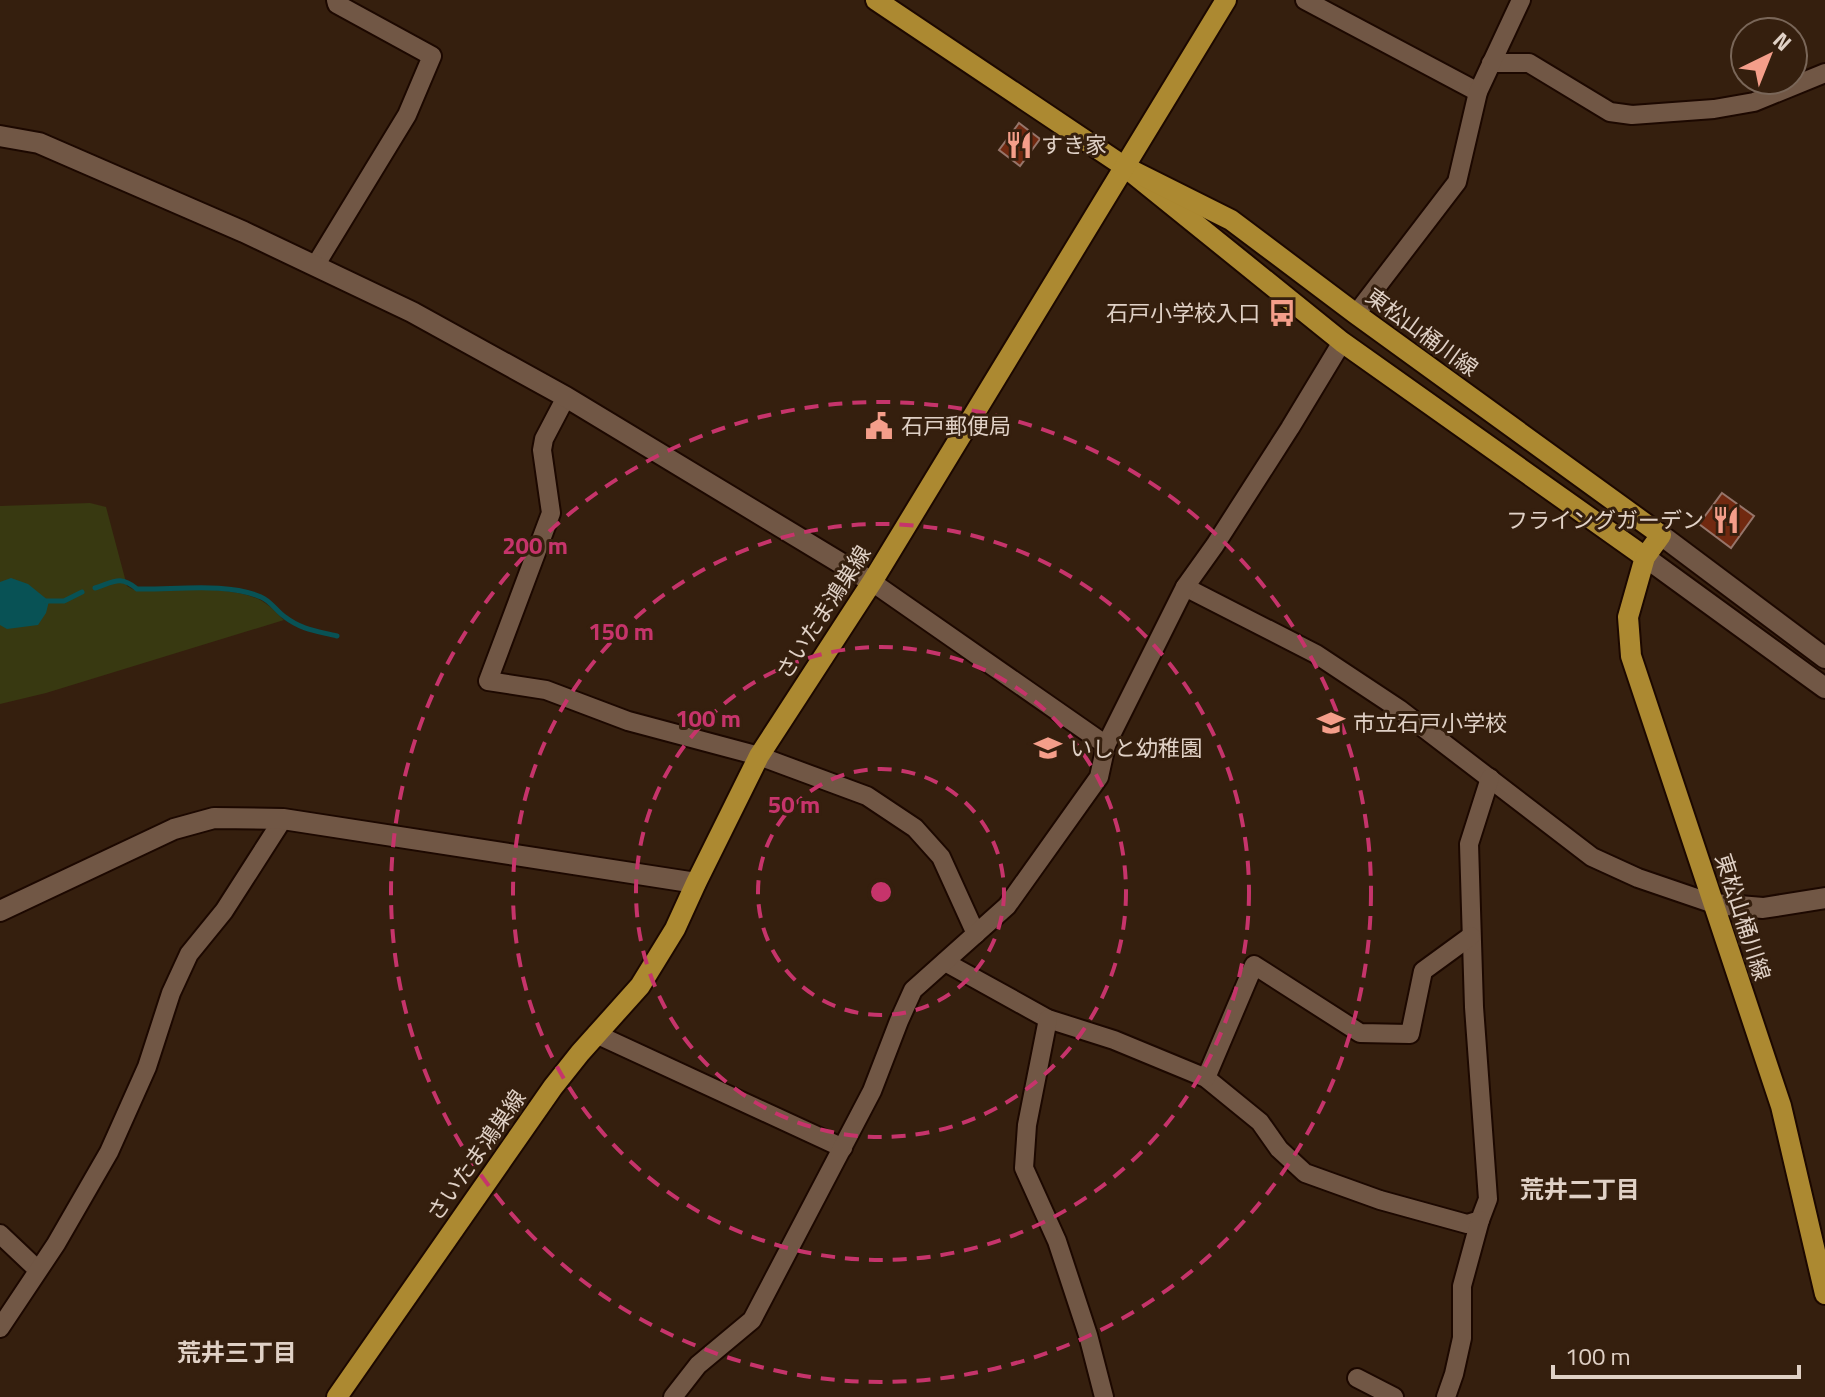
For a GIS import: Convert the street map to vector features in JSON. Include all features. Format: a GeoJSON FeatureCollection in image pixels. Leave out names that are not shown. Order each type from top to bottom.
{"type":"FeatureCollection","features":[{"type":"Feature","properties":{"kind":"main road","name":"東松山桶川線"},"geometry":{"type":"LineString","coordinates":[[876,0],[1125,167],[1342,342],[1645,557]]}},
{"type":"Feature","properties":{"kind":"main road","name":"さいたま鴻巣線"},"geometry":{"type":"LineString","coordinates":[[337,1397],[553,1087],[640,986],[675,929],[759,756],[872,582],[1226,0]]}},
{"type":"Feature","properties":{"kind":"main road","name":"東松山桶川線"},"geometry":{"type":"LineString","coordinates":[[1125,167],[1231,220],[1661,535],[1645,557],[1628,617],[1631,656],[1781,1106],[1825,1294]]}},
{"type":"Feature","properties":{"kind":"street"},"geometry":{"type":"LineString","coordinates":[[315,266],[407,115],[432,56],[337,4],[336,0]]}},
{"type":"Feature","properties":{"kind":"street"},"geometry":{"type":"LineString","coordinates":[[1305,0],[1478,92]]}},
{"type":"Feature","properties":{"kind":"street"},"geometry":{"type":"LineString","coordinates":[[1356,314],[1457,182],[1478,92],[1521,0]]}},
{"type":"Feature","properties":{"kind":"street"},"geometry":{"type":"LineString","coordinates":[[1491,63],[1529,63],[1610,112],[1632,115],[1714,109],[1754,102],[1825,73]]}},
{"type":"Feature","properties":{"kind":"street"},"geometry":{"type":"LineString","coordinates":[[0,136],[39,143],[244,232],[412,312],[566,397],[872,582],[1106,745]]}},
{"type":"Feature","properties":{"kind":"street"},"geometry":{"type":"LineString","coordinates":[[673,1397],[698,1365],[752,1320],[872,1091],[913,990],[1007,906],[1099,777],[1106,745],[1185,587],[1290,428],[1342,342]]}},
{"type":"Feature","properties":{"kind":"street"},"geometry":{"type":"LineString","coordinates":[[566,397],[544,439],[542,450],[551,513],[488,681],[546,690],[628,721],[759,756],[867,796],[915,828],[941,857],[976,934]]}},
{"type":"Feature","properties":{"kind":"street"},"geometry":{"type":"LineString","coordinates":[[1661,535],[1825,658]]}},
{"type":"Feature","properties":{"kind":"street"},"geometry":{"type":"LineString","coordinates":[[1645,557],[1825,688]]}},
{"type":"Feature","properties":{"kind":"street"},"geometry":{"type":"LineString","coordinates":[[1185,587],[1316,654],[1399,709],[1592,857],[1638,878],[1714,904],[1763,908],[1825,898]]}},
{"type":"Feature","properties":{"kind":"street"},"geometry":{"type":"LineString","coordinates":[[1446,1397],[1462,1338],[1462,1286],[1488,1199],[1474,1007],[1469,844],[1490,778]]}},
{"type":"Feature","properties":{"kind":"street"},"geometry":{"type":"LineString","coordinates":[[0,911],[174,829],[214,818],[283,819],[696,883]]}},
{"type":"Feature","properties":{"kind":"street"},"geometry":{"type":"LineString","coordinates":[[0,1328],[56,1244],[109,1152],[147,1067],[171,993],[189,954],[224,911],[283,819]]}},
{"type":"Feature","properties":{"kind":"street"},"geometry":{"type":"LineString","coordinates":[[1206,1078],[1254,965],[1360,1033],[1410,1034],[1423,971],[1471,936]]}},
{"type":"Feature","properties":{"kind":"street"},"geometry":{"type":"LineString","coordinates":[[945,962],[1048,1019],[1114,1040],[1206,1078],[1260,1122],[1279,1149],[1305,1173],[1380,1200],[1467,1224],[1480,1220]]}},
{"type":"Feature","properties":{"kind":"street"},"geometry":{"type":"LineString","coordinates":[[1048,1019],[1027,1125],[1024,1168],[1057,1241],[1088,1335],[1104,1397]]}},
{"type":"Feature","properties":{"kind":"street"},"geometry":{"type":"LineString","coordinates":[[596,1034],[843,1148]]}},
{"type":"Feature","properties":{"kind":"street"},"geometry":{"type":"LineString","coordinates":[[0,1234],[38,1270]]}},
{"type":"Feature","properties":{"kind":"street"},"geometry":{"type":"LineString","coordinates":[[1357,1378],[1394,1397]]}},
{"type":"Feature","properties":{"kind":"shaded area"},"geometry":{"type":"Polygon","coordinates":[[[90,503],[106,507],[127,586],[134,590],[202,589],[238,593],[265,603],[284,620],[46,693],[0,704],[0,506],[90,503]]]}},
{"type":"Feature","properties":{"kind":"water"},"geometry":{"type":"Polygon","coordinates":[[[11,578],[28,584],[49,601],[38,625],[7,629],[0,625],[0,582],[11,578]]]}},
{"type":"Feature","properties":{"kind":"building","name":"すき家"},"geometry":{"type":"Polygon","coordinates":[[[1019,123],[1040,139],[1020,166],[999,150],[1019,123]]]}},
{"type":"Feature","properties":{"kind":"building","name":"フライングガーデン"},"geometry":{"type":"Polygon","coordinates":[[[1722,493],[1754,516],[1731,548],[1699,524],[1722,493]]]}},
{"type":"Feature","properties":{"kind":"waterway"},"geometry":{"type":"LineString","coordinates":[[95,588],[121,581],[137,589],[217,588],[248,592],[265,599],[297,625],[337,636]]}},
{"type":"Feature","properties":{"kind":"waterway"},"geometry":{"type":"LineString","coordinates":[[46,601],[64,601],[82,592]]}},
{"type":"Feature","properties":{"kind":"place","name":"すき家"},"geometry":{"type":"Point","coordinates":[1019,145]}},
{"type":"Feature","properties":{"kind":"place","name":"石戸小学校入口"},"geometry":{"type":"Point","coordinates":[1282,313]}},
{"type":"Feature","properties":{"kind":"place","name":"石戸郵便局"},"geometry":{"type":"Point","coordinates":[879,426]}},
{"type":"Feature","properties":{"kind":"place","name":"フライングガーデン"},"geometry":{"type":"Point","coordinates":[1726,520]}},
{"type":"Feature","properties":{"kind":"place","name":"市立石戸小学校"},"geometry":{"type":"Point","coordinates":[1331,723]}},
{"type":"Feature","properties":{"kind":"place","name":"いしと幼稚園"},"geometry":{"type":"Point","coordinates":[1048,748]}},
{"type":"Feature","properties":{"kind":"district","name":"荒井二丁目"},"geometry":{"type":"Point","coordinates":[1580,1190]}},
{"type":"Feature","properties":{"kind":"district","name":"荒井三丁目"},"geometry":{"type":"Point","coordinates":[237,1353]}}]}
